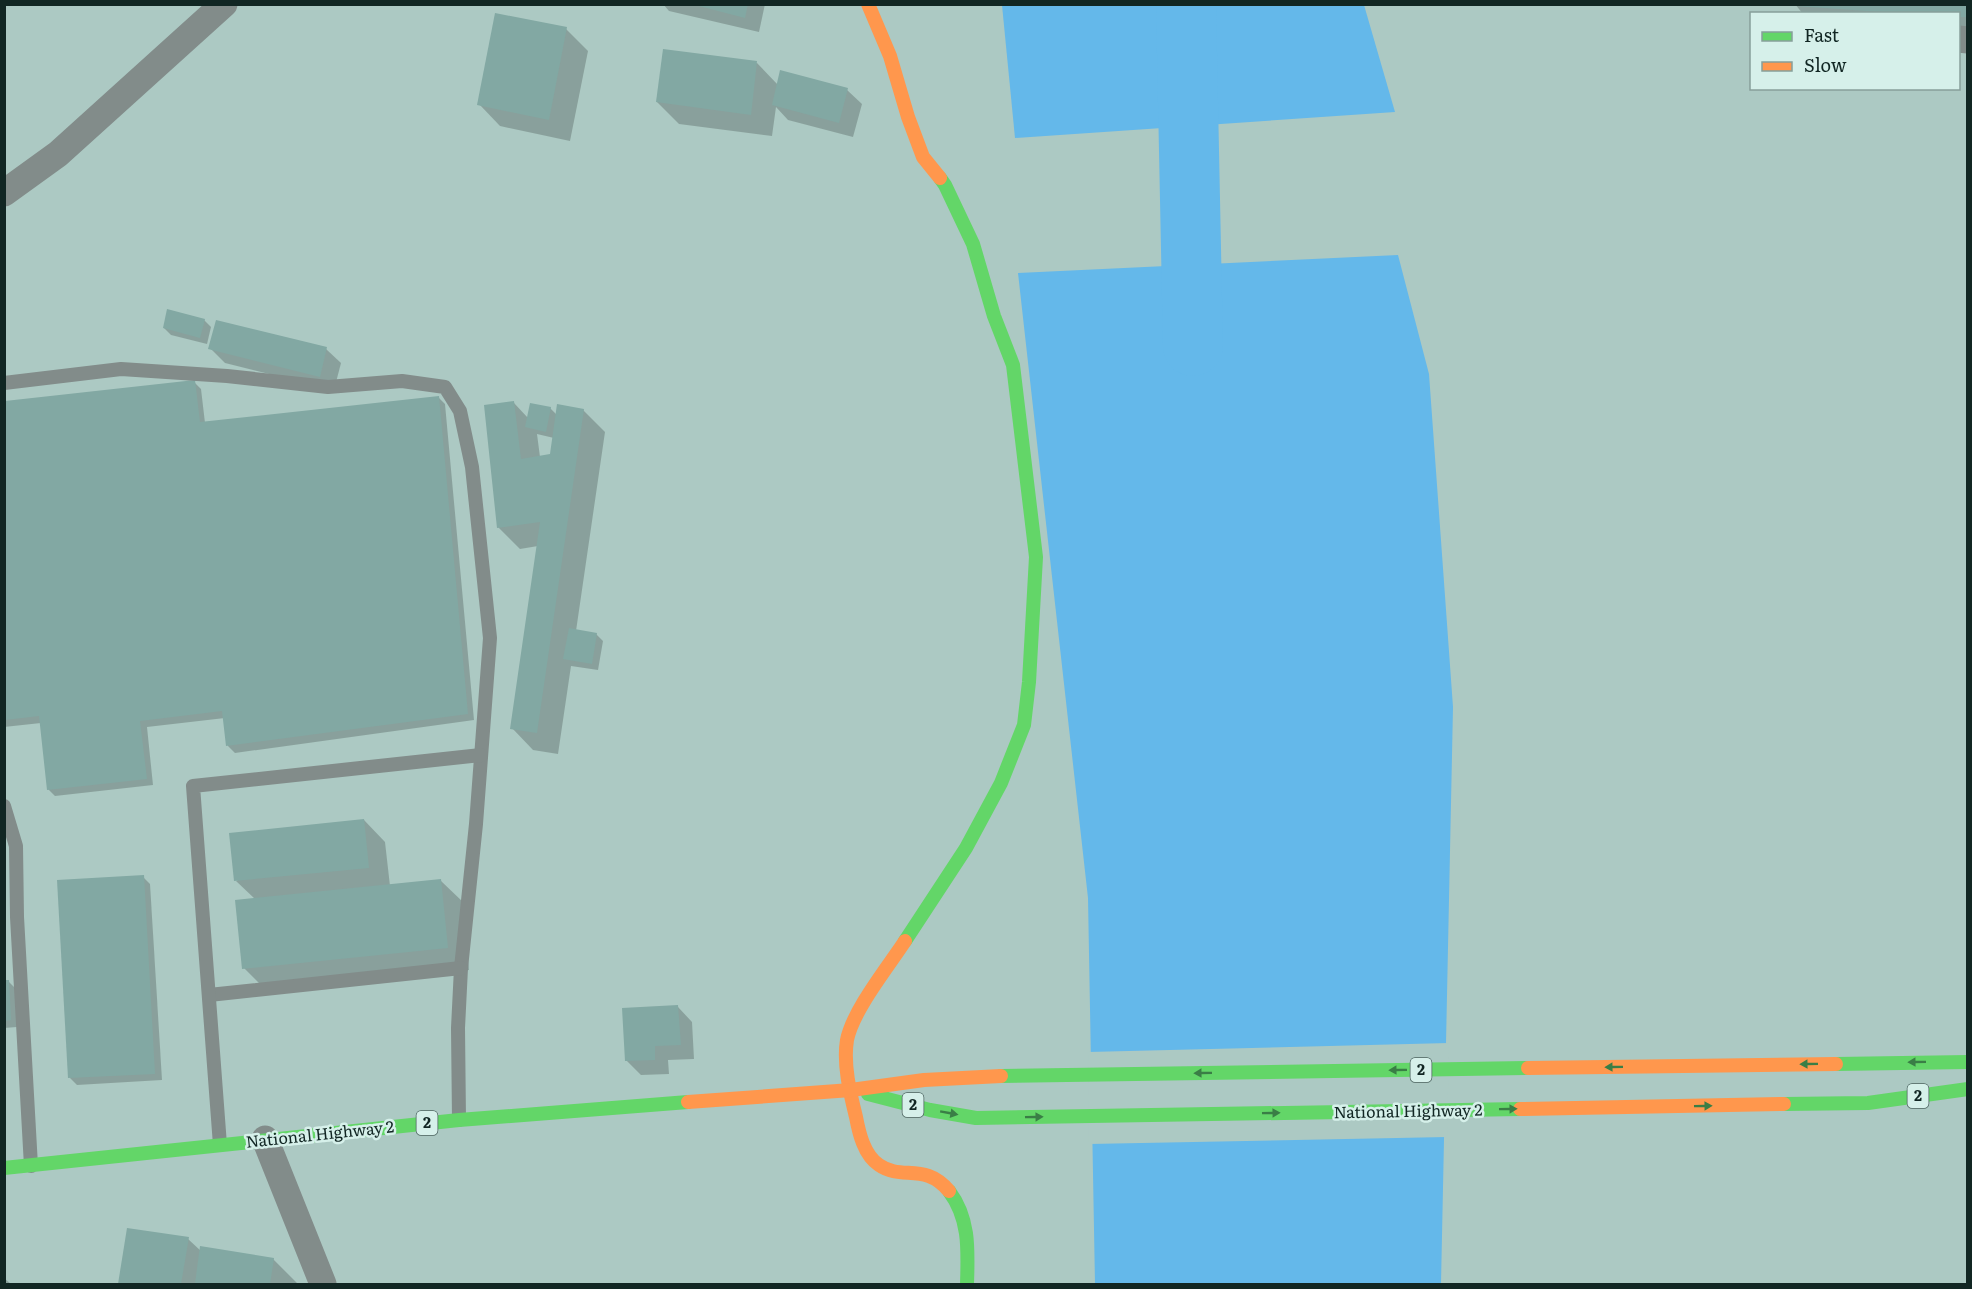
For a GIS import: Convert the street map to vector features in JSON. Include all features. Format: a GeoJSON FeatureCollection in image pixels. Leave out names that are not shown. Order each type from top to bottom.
{"type":"FeatureCollection","features":[{"type":"Feature","properties":{"kind":"main road"},"geometry":{"type":"LineString","coordinates":[[868,4],[890,56],[908,117],[923,157],[945,185],[973,244],[994,316],[1013,365],[1035,557],[1029,682],[1024,725],[1001,783],[966,848],[863,1005],[852,1025],[847,1042],[847,1064],[858,1129],[872,1160],[880,1166],[933,1177],[944,1184],[959,1201],[968,1228],[968,1284]]}},
{"type":"Feature","properties":{"kind":"main road","name":"National Highway 2"},"geometry":{"type":"LineString","coordinates":[[4,1168],[459,1120],[851,1090],[975,1076],[1968,1062]]}},
{"type":"Feature","properties":{"kind":"main road","name":"National Highway 2"},"geometry":{"type":"LineString","coordinates":[[851,1090],[930,1110],[976,1118],[1868,1104],[1968,1089]]}},
{"type":"Feature","properties":{"kind":"street"},"geometry":{"type":"LineString","coordinates":[[4,193],[58,154],[224,4]]}},
{"type":"Feature","properties":{"kind":"street"},"geometry":{"type":"LineString","coordinates":[[265,1139],[323,1284]]}},
{"type":"Feature","properties":{"kind":"lane"},"geometry":{"type":"LineString","coordinates":[[4,383],[122,369],[227,376],[328,387],[402,381],[445,387],[460,411],[472,467],[490,638],[477,824],[461,968],[458,1028],[459,1120]]}},
{"type":"Feature","properties":{"kind":"lane"},"geometry":{"type":"LineString","coordinates":[[220,1145],[193,786],[482,755]]}},
{"type":"Feature","properties":{"kind":"lane"},"geometry":{"type":"LineString","coordinates":[[4,806],[16,846],[16,917],[31,1166]]}},
{"type":"Feature","properties":{"kind":"lane"},"geometry":{"type":"LineString","coordinates":[[209,995],[461,968]]}},
{"type":"Feature","properties":{"kind":"water"},"geometry":{"type":"Polygon","coordinates":[[[1002,5],[1364,5],[1395,112],[1015,138],[1002,5]]]}},
{"type":"Feature","properties":{"kind":"water"},"geometry":{"type":"Polygon","coordinates":[[[1398,255],[1429,374],[1453,707],[1441,1284],[1095,1284],[1088,898],[1018,273],[1398,255]]]}},
{"type":"Feature","properties":{"kind":"pier"},"geometry":{"type":"Polygon","coordinates":[[[1449,1043],[1447,1137],[1089,1144],[1088,1052],[1449,1043]]]}},
{"type":"Feature","properties":{"kind":"building"},"geometry":{"type":"Polygon","coordinates":[[[691,4],[748,4],[745,18],[691,4]]]}},
{"type":"Feature","properties":{"kind":"building"},"geometry":{"type":"Polygon","coordinates":[[[1796,4],[1968,4],[1968,17],[1960,17],[1960,12],[1881,12],[1796,6],[1796,4]]]}},
{"type":"Feature","properties":{"kind":"building"},"geometry":{"type":"Polygon","coordinates":[[[495,13],[567,27],[549,120],[477,105],[495,13]]]}},
{"type":"Feature","properties":{"kind":"building"},"geometry":{"type":"Polygon","coordinates":[[[663,49],[757,61],[751,115],[656,102],[663,49]]]}},
{"type":"Feature","properties":{"kind":"building"},"geometry":{"type":"Polygon","coordinates":[[[780,70],[848,88],[839,123],[772,105],[780,70]]]}},
{"type":"Feature","properties":{"kind":"building"},"geometry":{"type":"Polygon","coordinates":[[[167,309],[205,319],[200,338],[163,328],[167,309]]]}},
{"type":"Feature","properties":{"kind":"building"},"geometry":{"type":"Polygon","coordinates":[[[216,320],[327,347],[320,377],[208,349],[216,320]]]}},
{"type":"Feature","properties":{"kind":"building"},"geometry":{"type":"Polygon","coordinates":[[[195,380],[200,422],[439,396],[468,714],[226,746],[222,711],[140,721],[147,779],[47,790],[39,716],[5,720],[5,401],[195,380]]]}},
{"type":"Feature","properties":{"kind":"building"},"geometry":{"type":"Polygon","coordinates":[[[514,401],[521,459],[550,454],[557,404],[584,409],[537,733],[510,729],[540,522],[497,528],[484,405],[514,401]]]}},
{"type":"Feature","properties":{"kind":"building"},"geometry":{"type":"Polygon","coordinates":[[[530,403],[551,407],[546,432],[525,427],[530,403]]]}},
{"type":"Feature","properties":{"kind":"building"},"geometry":{"type":"Polygon","coordinates":[[[569,628],[597,633],[592,664],[563,659],[569,628]]]}},
{"type":"Feature","properties":{"kind":"building"},"geometry":{"type":"Polygon","coordinates":[[[364,819],[369,868],[234,881],[229,833],[364,819]]]}},
{"type":"Feature","properties":{"kind":"building"},"geometry":{"type":"Polygon","coordinates":[[[144,875],[155,1074],[68,1078],[57,880],[144,875]]]}},
{"type":"Feature","properties":{"kind":"building"},"geometry":{"type":"Polygon","coordinates":[[[441,879],[448,948],[242,969],[235,900],[441,879]]]}},
{"type":"Feature","properties":{"kind":"building"},"geometry":{"type":"Polygon","coordinates":[[[4,980],[9,980],[11,1020],[4,1021],[4,980]]]}},
{"type":"Feature","properties":{"kind":"building"},"geometry":{"type":"Polygon","coordinates":[[[678,1005],[681,1045],[655,1046],[655,1060],[625,1061],[622,1008],[678,1005]]]}},
{"type":"Feature","properties":{"kind":"building"},"geometry":{"type":"Polygon","coordinates":[[[127,1228],[189,1237],[181,1284],[118,1284],[127,1228]]]}},
{"type":"Feature","properties":{"kind":"building"},"geometry":{"type":"Polygon","coordinates":[[[200,1246],[274,1258],[270,1284],[195,1284],[200,1246]]]}},
{"type":"Feature","properties":{"kind":"waterway"},"geometry":{"type":"LineString","coordinates":[[1186,4],[1193,346]]}},
{"type":"Feature","properties":{"kind":"traffic: fast"},"geometry":{"type":"LineString","coordinates":[[905,941],[966,848],[1001,783],[1024,725],[1029,682],[1036,557],[1013,365],[994,316],[973,244],[940,178]]}},
{"type":"Feature","properties":{"kind":"traffic: fast"},"geometry":{"type":"LineString","coordinates":[[1836,1064],[1968,1062]]}},
{"type":"Feature","properties":{"kind":"traffic: fast"},"geometry":{"type":"LineString","coordinates":[[1001,1076],[1528,1068]]}},
{"type":"Feature","properties":{"kind":"traffic: fast"},"geometry":{"type":"LineString","coordinates":[[1784,1104],[1868,1103],[1968,1089]]}},
{"type":"Feature","properties":{"kind":"traffic: fast"},"geometry":{"type":"LineString","coordinates":[[868,1094],[930,1110],[976,1118],[1520,1109]]}},
{"type":"Feature","properties":{"kind":"traffic: fast"},"geometry":{"type":"LineString","coordinates":[[4,1168],[459,1120],[688,1102]]}},
{"type":"Feature","properties":{"kind":"traffic: fast"},"geometry":{"type":"LineString","coordinates":[[949,1191],[956,1202],[964,1224],[967,1247],[967,1284]]}},
{"type":"Feature","properties":{"kind":"traffic: slow"},"geometry":{"type":"LineString","coordinates":[[868,4],[890,56],[908,117],[923,157],[940,178]]}},
{"type":"Feature","properties":{"kind":"traffic: slow"},"geometry":{"type":"LineString","coordinates":[[905,941],[864,1002],[851,1028],[846,1049],[849,1088],[861,1137],[874,1161],[888,1170],[931,1177],[949,1191]]}},
{"type":"Feature","properties":{"kind":"traffic: slow"},"geometry":{"type":"LineString","coordinates":[[1528,1068],[1836,1064]]}},
{"type":"Feature","properties":{"kind":"traffic: slow"},"geometry":{"type":"LineString","coordinates":[[688,1102],[851,1090],[924,1080],[1001,1076]]}},
{"type":"Feature","properties":{"kind":"traffic: slow"},"geometry":{"type":"LineString","coordinates":[[1520,1109],[1784,1104]]}}]}
